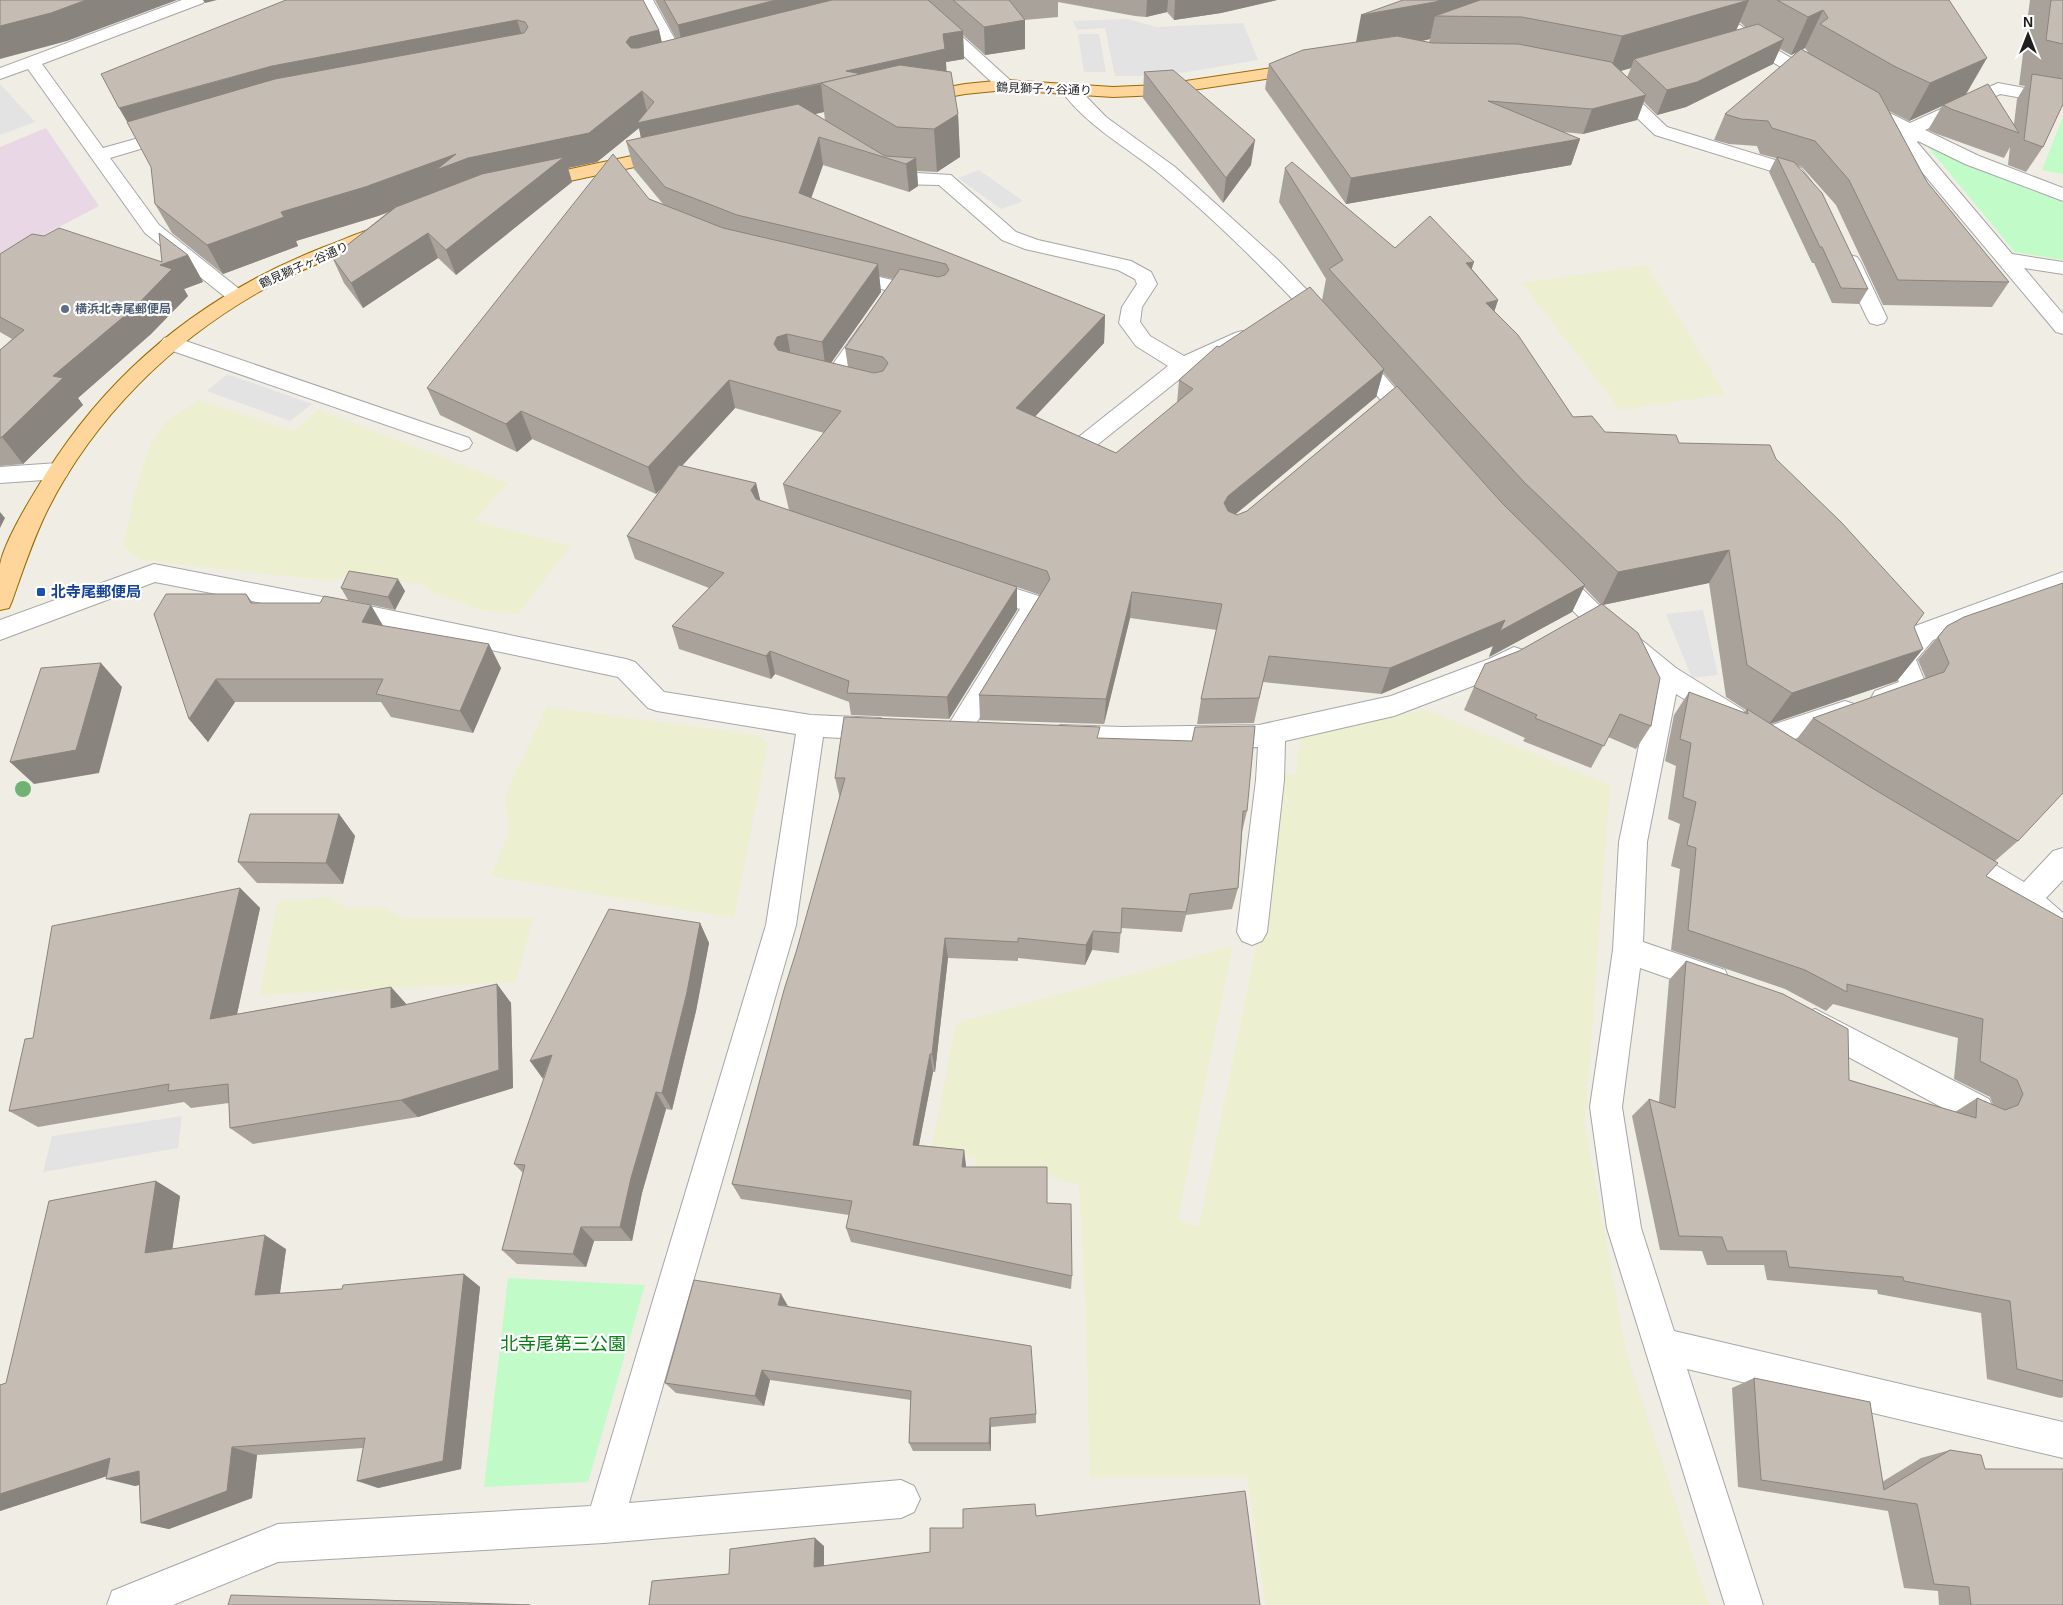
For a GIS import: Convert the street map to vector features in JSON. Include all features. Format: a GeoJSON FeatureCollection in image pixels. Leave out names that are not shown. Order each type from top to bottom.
{"type":"FeatureCollection","features":[{"type":"Feature","properties":{"kind":"main road","name":"鶴見獅子ヶ谷通り"},"geometry":{"type":"LineString","coordinates":[[900,102],[937,93],[1004,85],[1114,92],[1159,90],[1324,65]]}},
{"type":"Feature","properties":{"kind":"main road"},"geometry":{"type":"LineString","coordinates":[[514,187],[624,172],[684,150]]}},
{"type":"Feature","properties":{"kind":"main road","name":"鶴見獅子ヶ谷通り"},"geometry":{"type":"LineString","coordinates":[[0,601],[19,548],[36,509],[58,471],[77,440],[134,375],[171,343],[236,296],[307,261],[396,226]]}},
{"type":"Feature","properties":{"kind":"street"},"geometry":{"type":"LineString","coordinates":[[0,74],[197,0]]}},
{"type":"Feature","properties":{"kind":"street"},"geometry":{"type":"LineString","coordinates":[[645,0],[678,61]]}},
{"type":"Feature","properties":{"kind":"street"},"geometry":{"type":"LineString","coordinates":[[895,6],[913,1],[1004,85]]}},
{"type":"Feature","properties":{"kind":"street"},"geometry":{"type":"LineString","coordinates":[[1699,3],[1721,2]]}},
{"type":"Feature","properties":{"kind":"street"},"geometry":{"type":"LineString","coordinates":[[1699,3],[1750,41],[1838,93],[1972,160],[2063,195]]}},
{"type":"Feature","properties":{"kind":"street"},"geometry":{"type":"LineString","coordinates":[[1731,46],[1750,41]]}},
{"type":"Feature","properties":{"kind":"street"},"geometry":{"type":"LineString","coordinates":[[661,65],[697,56]]}},
{"type":"Feature","properties":{"kind":"street"},"geometry":{"type":"LineString","coordinates":[[32,62],[152,229],[236,296]]}},
{"type":"Feature","properties":{"kind":"street"},"geometry":{"type":"LineString","coordinates":[[1628,76],[1604,80],[1661,131],[1794,172],[1818,199]]}},
{"type":"Feature","properties":{"kind":"street"},"geometry":{"type":"LineString","coordinates":[[1910,130],[1998,88],[2063,100]]}},
{"type":"Feature","properties":{"kind":"street"},"geometry":{"type":"LineString","coordinates":[[1069,89],[1100,121],[1168,171],[1271,264],[1295,301],[1384,404],[1424,435]]}},
{"type":"Feature","properties":{"kind":"street"},"geometry":{"type":"LineString","coordinates":[[100,155],[192,128]]}},
{"type":"Feature","properties":{"kind":"street"},"geometry":{"type":"LineString","coordinates":[[1910,130],[1908,143],[2063,327]]}},
{"type":"Feature","properties":{"kind":"street"},"geometry":{"type":"LineString","coordinates":[[865,161],[896,178],[944,180],[1009,236],[1032,245],[1124,265],[1144,276],[1147,284],[1132,307],[1129,323],[1143,341],[1183,365]]}},
{"type":"Feature","properties":{"kind":"street"},"geometry":{"type":"LineString","coordinates":[[1844,249],[1877,318]]}},
{"type":"Feature","properties":{"kind":"street"},"geometry":{"type":"LineString","coordinates":[[2006,259],[2063,268]]}},
{"type":"Feature","properties":{"kind":"street"},"geometry":{"type":"LineString","coordinates":[[831,272],[888,300],[939,297]]}},
{"type":"Feature","properties":{"kind":"street"},"geometry":{"type":"LineString","coordinates":[[834,381],[888,300]]}},
{"type":"Feature","properties":{"kind":"street"},"geometry":{"type":"LineString","coordinates":[[1079,448],[1183,365],[1244,337],[1259,326]]}},
{"type":"Feature","properties":{"kind":"street"},"geometry":{"type":"LineString","coordinates":[[171,343],[461,443]]}},
{"type":"Feature","properties":{"kind":"street"},"geometry":{"type":"LineString","coordinates":[[0,475],[58,471]]}},
{"type":"Feature","properties":{"kind":"street"},"geometry":{"type":"LineString","coordinates":[[1536,558],[1592,614],[1667,675],[1790,753]]}},
{"type":"Feature","properties":{"kind":"street"},"geometry":{"type":"LineString","coordinates":[[0,630],[154,573],[360,613],[626,669],[657,701],[811,726],[899,730]]}},
{"type":"Feature","properties":{"kind":"street"},"geometry":{"type":"LineString","coordinates":[[963,580],[1036,605],[948,732],[986,733]]}},
{"type":"Feature","properties":{"kind":"street"},"geometry":{"type":"LineString","coordinates":[[1766,738],[1914,687],[1903,658],[1924,633],[2063,581]]}},
{"type":"Feature","properties":{"kind":"street"},"geometry":{"type":"LineString","coordinates":[[1567,628],[1592,614]]}},
{"type":"Feature","properties":{"kind":"street"},"geometry":{"type":"LineString","coordinates":[[1035,735],[1132,738],[1259,736],[1394,706],[1498,666],[1532,647]]}},
{"type":"Feature","properties":{"kind":"street"},"geometry":{"type":"LineString","coordinates":[[1667,675],[1633,842],[1628,950],[1606,1107],[1624,1228],[1744,1605]]}},
{"type":"Feature","properties":{"kind":"street"},"geometry":{"type":"LineString","coordinates":[[604,1524],[781,925],[811,726]]}},
{"type":"Feature","properties":{"kind":"street"},"geometry":{"type":"LineString","coordinates":[[1252,932],[1270,780],[1272,733]]}},
{"type":"Feature","properties":{"kind":"street"},"geometry":{"type":"LineString","coordinates":[[1937,844],[2027,899],[2063,932]]}},
{"type":"Feature","properties":{"kind":"street"},"geometry":{"type":"LineString","coordinates":[[2027,899],[2063,860]]}},
{"type":"Feature","properties":{"kind":"street"},"geometry":{"type":"LineString","coordinates":[[1628,950],[1737,988]]}},
{"type":"Feature","properties":{"kind":"street"},"geometry":{"type":"LineString","coordinates":[[1790,1010],[1978,1110]]}},
{"type":"Feature","properties":{"kind":"street"},"geometry":{"type":"LineString","coordinates":[[1662,1346],[2063,1440]]}},
{"type":"Feature","properties":{"kind":"street"},"geometry":{"type":"LineString","coordinates":[[126,1605],[278,1543],[604,1524],[901,1499]]}},
{"type":"Feature","properties":{"kind":"shaded area"},"geometry":{"type":"Polygon","coordinates":[[[1127,19],[1156,27],[1243,23],[1258,60],[1187,72],[1115,76],[1105,28],[1077,30],[1073,21],[1127,19]]]}},
{"type":"Feature","properties":{"kind":"shaded area"},"geometry":{"type":"Polygon","coordinates":[[[1078,34],[1099,34],[1106,72],[1084,72],[1078,34]]]}},
{"type":"Feature","properties":{"kind":"shaded area"},"geometry":{"type":"Polygon","coordinates":[[[0,84],[35,122],[0,135],[0,84]]]}},
{"type":"Feature","properties":{"kind":"shaded area"},"geometry":{"type":"Polygon","coordinates":[[[46,128],[99,206],[0,258],[0,147],[46,128]]]}},
{"type":"Feature","properties":{"kind":"shaded area"},"geometry":{"type":"Polygon","coordinates":[[[979,170],[1023,201],[1001,209],[958,178],[979,170]]]}},
{"type":"Feature","properties":{"kind":"shaded area"},"geometry":{"type":"Polygon","coordinates":[[[227,374],[312,404],[290,421],[207,391],[227,374]]]}},
{"type":"Feature","properties":{"kind":"shaded area"},"geometry":{"type":"Polygon","coordinates":[[[1703,610],[1718,675],[1692,678],[1666,614],[1703,610]]]}},
{"type":"Feature","properties":{"kind":"shaded area"},"geometry":{"type":"Polygon","coordinates":[[[182,1116],[178,1148],[43,1172],[52,1136],[182,1116]]]}},
{"type":"Feature","properties":{"kind":"green space"},"geometry":{"type":"Polygon","coordinates":[[[2063,117],[2063,174],[2042,170],[2063,117]]]}},
{"type":"Feature","properties":{"kind":"green space"},"geometry":{"type":"Polygon","coordinates":[[[1927,146],[1975,168],[2063,202],[2063,260],[2015,252],[1927,146]]]}},
{"type":"Feature","properties":{"kind":"green space"},"geometry":{"type":"Polygon","coordinates":[[[1647,265],[1725,394],[1620,410],[1522,283],[1647,265]]]}},
{"type":"Feature","properties":{"kind":"green space"},"geometry":{"type":"Polygon","coordinates":[[[199,400],[294,431],[319,410],[508,483],[475,521],[571,546],[518,614],[480,610],[435,593],[420,584],[348,576],[330,581],[142,560],[123,546],[138,480],[151,444],[165,422],[199,400]]]}},
{"type":"Feature","properties":{"kind":"green space"},"geometry":{"type":"Polygon","coordinates":[[[547,707],[756,735],[768,743],[734,918],[491,876],[509,832],[505,795],[547,707]]]}},
{"type":"Feature","properties":{"kind":"green space"},"geometry":{"type":"Polygon","coordinates":[[[1424,709],[1610,785],[1585,1124],[1626,1351],[1709,1605],[1266,1605],[1247,1477],[1090,1477],[1086,1308],[1079,1185],[1028,1170],[972,1195],[976,1158],[932,1147],[956,1023],[1233,946],[1178,1220],[1199,1227],[1259,932],[1279,774],[1296,775],[1300,739],[1424,709]]]}},
{"type":"Feature","properties":{"kind":"green space"},"geometry":{"type":"Polygon","coordinates":[[[330,897],[346,908],[385,908],[404,918],[533,918],[516,982],[260,995],[277,902],[330,897]]]}},
{"type":"Feature","properties":{"kind":"green space","name":"北寺尾第三公園"},"geometry":{"type":"Polygon","coordinates":[[[508,1278],[645,1285],[588,1482],[484,1487],[508,1278]]]}},
{"type":"Feature","properties":{"kind":"building"},"geometry":{"type":"Polygon","coordinates":[[[0,0],[86,0],[51,13],[0,26],[0,0]]]}},
{"type":"Feature","properties":{"kind":"building"},"geometry":{"type":"Polygon","coordinates":[[[286,0],[643,0],[659,30],[630,37],[626,42],[631,48],[638,48],[832,0],[928,0],[963,31],[943,34],[945,49],[846,71],[862,74],[637,123],[654,102],[642,91],[589,133],[468,158],[436,170],[456,154],[365,187],[281,212],[284,217],[207,245],[155,204],[151,167],[127,122],[275,79],[524,33],[528,27],[525,22],[517,20],[272,66],[119,108],[101,74],[286,0]]]}},
{"type":"Feature","properties":{"kind":"building"},"geometry":{"type":"Polygon","coordinates":[[[664,0],[776,0],[678,25],[664,0]]]}},
{"type":"Feature","properties":{"kind":"building"},"geometry":{"type":"Polygon","coordinates":[[[953,0],[1009,0],[1025,20],[984,27],[953,0]]]}},
{"type":"Feature","properties":{"kind":"building"},"geometry":{"type":"Polygon","coordinates":[[[1403,0],[1441,0],[1361,15],[1403,0]]]}},
{"type":"Feature","properties":{"kind":"building"},"geometry":{"type":"Polygon","coordinates":[[[1480,0],[1749,0],[1622,36],[1522,17],[1435,16],[1480,0]]]}},
{"type":"Feature","properties":{"kind":"building"},"geometry":{"type":"Polygon","coordinates":[[[1777,0],[1949,0],[1987,58],[1930,83],[1894,66],[1820,24],[1828,18],[1823,10],[1808,17],[1777,0]]]}},
{"type":"Feature","properties":{"kind":"building"},"geometry":{"type":"Polygon","coordinates":[[[2051,0],[2063,0],[2063,44],[2046,40],[2051,0]]]}},
{"type":"Feature","properties":{"kind":"building"},"geometry":{"type":"Polygon","coordinates":[[[1758,24],[1784,39],[1697,82],[1667,90],[1634,59],[1758,24]]]}},
{"type":"Feature","properties":{"kind":"building"},"geometry":{"type":"Polygon","coordinates":[[[1397,36],[1432,43],[1518,44],[1611,62],[1646,95],[1592,109],[1488,101],[1580,139],[1351,178],[1269,64],[1303,50],[1397,36]]]}},
{"type":"Feature","properties":{"kind":"building"},"geometry":{"type":"Polygon","coordinates":[[[1801,49],[1879,93],[1927,182],[2009,282],[1898,280],[1849,180],[1815,141],[1772,128],[1768,121],[1741,119],[1725,114],[1801,49]]]}},
{"type":"Feature","properties":{"kind":"building"},"geometry":{"type":"Polygon","coordinates":[[[900,65],[951,72],[958,114],[934,129],[897,127],[821,83],[900,65]]]}},
{"type":"Feature","properties":{"kind":"building"},"geometry":{"type":"Polygon","coordinates":[[[1173,70],[1255,140],[1226,178],[1144,72],[1173,70]]]}},
{"type":"Feature","properties":{"kind":"building"},"geometry":{"type":"Polygon","coordinates":[[[2032,74],[2063,79],[2063,104],[2043,147],[2024,140],[2032,74]]]}},
{"type":"Feature","properties":{"kind":"building"},"geometry":{"type":"Polygon","coordinates":[[[1988,84],[2019,133],[1943,105],[1988,84]]]}},
{"type":"Feature","properties":{"kind":"building"},"geometry":{"type":"Polygon","coordinates":[[[798,104],[885,156],[916,158],[906,164],[819,137],[799,193],[1105,315],[1016,408],[1116,453],[1193,389],[1179,380],[1217,346],[1219,347],[1310,287],[1384,369],[1228,496],[1224,503],[1228,511],[1237,515],[1247,511],[1397,386],[1502,503],[1585,585],[1500,631],[1505,620],[1390,668],[1269,656],[1259,698],[1201,699],[1222,604],[1132,592],[1106,699],[979,695],[1050,579],[1047,571],[783,484],[841,411],[729,380],[648,467],[521,411],[506,424],[427,388],[613,154],[649,199],[723,228],[878,264],[822,342],[787,334],[777,337],[774,344],[778,350],[874,373],[883,371],[888,363],[883,357],[845,348],[900,269],[938,277],[945,275],[949,270],[946,264],[737,215],[665,187],[626,141],[798,104]]]}},
{"type":"Feature","properties":{"kind":"building"},"geometry":{"type":"Polygon","coordinates":[[[564,157],[446,250],[428,233],[351,283],[332,257],[396,207],[482,174],[564,157]]]}},
{"type":"Feature","properties":{"kind":"building"},"geometry":{"type":"Polygon","coordinates":[[[1777,157],[1794,162],[1822,193],[1868,289],[1841,288],[1777,157]]]}},
{"type":"Feature","properties":{"kind":"building"},"geometry":{"type":"Polygon","coordinates":[[[1292,162],[1395,248],[1430,216],[1474,262],[1466,263],[1498,300],[1486,303],[1518,335],[1573,417],[1592,416],[1605,432],[1676,435],[1679,443],[1770,445],[1776,459],[1841,522],[1924,613],[1914,627],[1923,649],[1792,693],[1747,665],[1729,550],[1618,572],[1524,482],[1329,269],[1343,260],[1285,168],[1292,162]]]}},
{"type":"Feature","properties":{"kind":"building"},"geometry":{"type":"Polygon","coordinates":[[[59,228],[162,262],[159,233],[188,255],[160,265],[172,269],[134,308],[53,376],[63,378],[0,438],[0,350],[24,330],[0,317],[0,254],[32,234],[44,236],[59,228]]]}},
{"type":"Feature","properties":{"kind":"building"},"geometry":{"type":"Polygon","coordinates":[[[679,465],[756,483],[751,490],[756,499],[1017,587],[947,697],[847,693],[849,681],[770,651],[766,656],[672,626],[724,573],[627,536],[679,465]]]}},
{"type":"Feature","properties":{"kind":"building"},"geometry":{"type":"Polygon","coordinates":[[[349,571],[398,579],[388,597],[341,588],[349,571]]]}},
{"type":"Feature","properties":{"kind":"building"},"geometry":{"type":"Polygon","coordinates":[[[2063,583],[2063,793],[2018,841],[1813,718],[1944,672],[1949,663],[1938,637],[1947,626],[1964,617],[2063,583]]]}},
{"type":"Feature","properties":{"kind":"building"},"geometry":{"type":"Polygon","coordinates":[[[166,594],[246,594],[251,603],[320,603],[324,596],[371,605],[362,622],[489,644],[460,711],[376,694],[383,679],[216,679],[189,719],[154,614],[166,594]]]}},
{"type":"Feature","properties":{"kind":"building"},"geometry":{"type":"Polygon","coordinates":[[[1602,604],[1638,633],[1660,678],[1651,726],[1620,714],[1604,746],[1535,718],[1537,715],[1474,687],[1485,664],[1519,651],[1602,604]]]}},
{"type":"Feature","properties":{"kind":"building"},"geometry":{"type":"Polygon","coordinates":[[[101,663],[76,750],[10,762],[41,668],[101,663]]]}},
{"type":"Feature","properties":{"kind":"building"},"geometry":{"type":"Polygon","coordinates":[[[1689,692],[1748,714],[1747,709],[1872,788],[1998,863],[1986,876],[2063,919],[2063,1381],[2017,1369],[2010,1301],[1904,1281],[1903,1277],[1789,1267],[1786,1251],[1727,1251],[1722,1237],[1679,1236],[1649,1099],[1675,1108],[1686,961],[1783,994],[1848,1029],[1849,1080],[1976,1118],[1977,1098],[2005,1110],[2018,1105],[2023,1094],[2017,1080],[1980,1061],[1983,1019],[1847,984],[1847,992],[1805,970],[1688,930],[1696,848],[1687,845],[1696,802],[1683,797],[1691,743],[1680,739],[1689,692]]]}},
{"type":"Feature","properties":{"kind":"building"},"geometry":{"type":"Polygon","coordinates":[[[844,717],[1100,727],[1097,738],[1192,741],[1195,727],[1255,726],[1247,811],[1243,811],[1238,888],[1190,894],[1186,912],[1122,908],[1121,933],[1093,931],[1086,945],[1018,938],[1018,942],[945,938],[932,1054],[930,1054],[913,1145],[964,1150],[962,1167],[1047,1167],[1047,1203],[1071,1204],[1072,1276],[846,1228],[852,1201],[732,1184],[784,990],[845,778],[835,778],[844,717]]]}},
{"type":"Feature","properties":{"kind":"building"},"geometry":{"type":"Polygon","coordinates":[[[250,814],[339,814],[326,863],[238,862],[250,814]]]}},
{"type":"Feature","properties":{"kind":"building"},"geometry":{"type":"Polygon","coordinates":[[[240,888],[210,1019],[391,987],[391,1008],[497,984],[499,1070],[401,1100],[230,1128],[228,1084],[168,1091],[169,1084],[9,1111],[25,1039],[33,1038],[52,926],[240,888]]]}},
{"type":"Feature","properties":{"kind":"building"},"geometry":{"type":"Polygon","coordinates":[[[609,909],[700,923],[687,992],[662,1093],[656,1092],[631,1178],[620,1227],[581,1227],[573,1254],[502,1250],[525,1165],[514,1164],[552,1055],[530,1061],[609,909]]]}},
{"type":"Feature","properties":{"kind":"building"},"geometry":{"type":"Polygon","coordinates":[[[156,1181],[145,1253],[265,1235],[255,1295],[342,1289],[343,1285],[464,1274],[443,1461],[357,1481],[365,1438],[232,1447],[227,1491],[141,1523],[139,1471],[106,1479],[110,1458],[0,1494],[0,1385],[6,1383],[49,1201],[156,1181]]]}},
{"type":"Feature","properties":{"kind":"building"},"geometry":{"type":"Polygon","coordinates":[[[694,1280],[781,1294],[778,1305],[1031,1346],[1036,1414],[990,1418],[989,1443],[909,1443],[911,1391],[762,1370],[755,1396],[665,1383],[694,1280]]]}},
{"type":"Feature","properties":{"kind":"building"},"geometry":{"type":"Polygon","coordinates":[[[1754,1378],[1870,1402],[1884,1490],[1950,1450],[1981,1455],[1985,1469],[2063,1469],[2063,1605],[1971,1605],[1969,1587],[1934,1584],[1917,1504],[1761,1480],[1754,1378]]]}},
{"type":"Feature","properties":{"kind":"building"},"geometry":{"type":"Polygon","coordinates":[[[1245,1491],[1260,1605],[649,1605],[652,1581],[729,1574],[730,1549],[815,1538],[814,1567],[930,1552],[930,1528],[963,1528],[963,1509],[1035,1504],[1036,1516],[1245,1491]]]}},
{"type":"Feature","properties":{"kind":"building"},"geometry":{"type":"Polygon","coordinates":[[[231,1595],[530,1605],[228,1605],[231,1595]]]}},
{"type":"Feature","properties":{"kind":"place","name":"横浜北寺尾郵便局"},"geometry":{"type":"Point","coordinates":[65,309]}},
{"type":"Feature","properties":{"kind":"place","name":"北寺尾郵便局"},"geometry":{"type":"Point","coordinates":[41,592]}}]}
